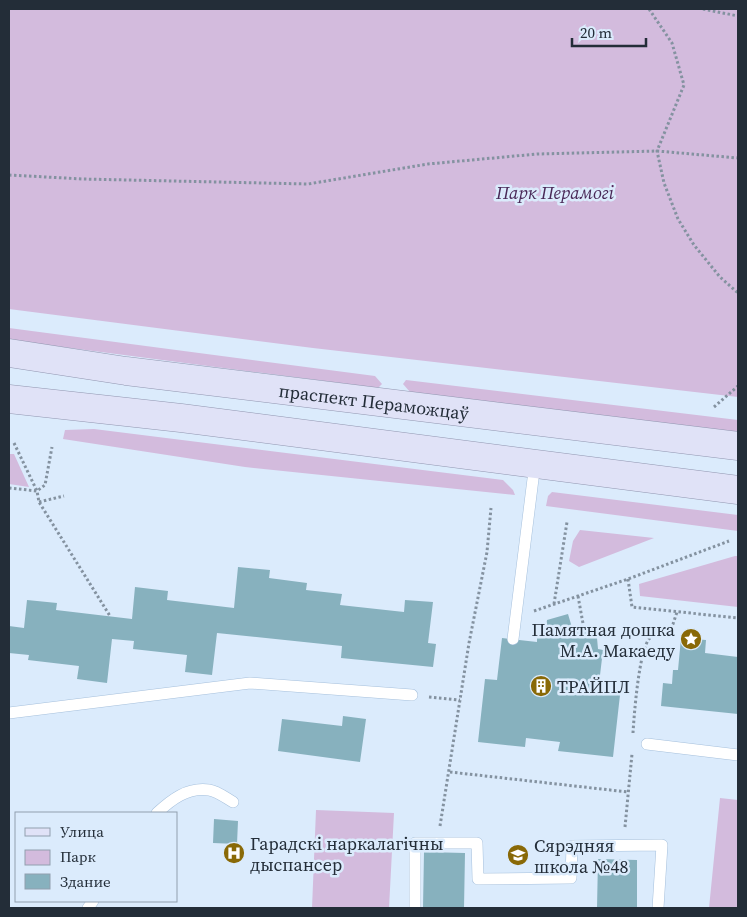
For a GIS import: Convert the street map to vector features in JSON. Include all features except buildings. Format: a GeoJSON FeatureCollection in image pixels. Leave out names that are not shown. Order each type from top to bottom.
{"type":"FeatureCollection","features":[{"type":"Feature","properties":{"kind":"main road","name":"праспект Пераможцаў"},"geometry":{"type":"LineString","coordinates":[[9,353],[126,371],[738,446]]}},
{"type":"Feature","properties":{"kind":"main road"},"geometry":{"type":"LineString","coordinates":[[9,398],[738,490]]}},
{"type":"Feature","properties":{"kind":"lane"},"geometry":{"type":"LineString","coordinates":[[513,639],[536,463]]}},
{"type":"Feature","properties":{"kind":"lane"},"geometry":{"type":"LineString","coordinates":[[9,713],[250,683],[412,695]]}},
{"type":"Feature","properties":{"kind":"lane"},"geometry":{"type":"LineString","coordinates":[[647,744],[738,755]]}},
{"type":"Feature","properties":{"kind":"lane"},"geometry":{"type":"LineString","coordinates":[[158,812],[170,801],[189,791],[210,790],[233,802]]}},
{"type":"Feature","properties":{"kind":"lane"},"geometry":{"type":"LineString","coordinates":[[415,908],[415,843],[478,843],[478,879],[570,878],[572,846],[662,845],[658,908]]}},
{"type":"Feature","properties":{"kind":"path"},"geometry":{"type":"LineString","coordinates":[[649,9],[672,43],[684,85],[657,151],[664,183],[678,219],[694,245],[720,277],[738,293]]}},
{"type":"Feature","properties":{"kind":"path"},"geometry":{"type":"LineString","coordinates":[[703,9],[738,16]]}},
{"type":"Feature","properties":{"kind":"path"},"geometry":{"type":"LineString","coordinates":[[9,175],[83,180],[308,184],[428,164],[537,154],[657,151],[738,158]]}},
{"type":"Feature","properties":{"kind":"path"},"geometry":{"type":"LineString","coordinates":[[714,407],[738,386]]}},
{"type":"Feature","properties":{"kind":"path"},"geometry":{"type":"LineString","coordinates":[[14,443],[37,491],[39,502],[110,616]]}},
{"type":"Feature","properties":{"kind":"path"},"geometry":{"type":"LineString","coordinates":[[9,488],[37,491],[46,485],[52,447]]}},
{"type":"Feature","properties":{"kind":"path"},"geometry":{"type":"LineString","coordinates":[[39,502],[64,496]]}},
{"type":"Feature","properties":{"kind":"path"},"geometry":{"type":"LineString","coordinates":[[438,843],[460,700],[487,552],[491,508]]}},
{"type":"Feature","properties":{"kind":"path"},"geometry":{"type":"LineString","coordinates":[[554,604],[567,522]]}},
{"type":"Feature","properties":{"kind":"path"},"geometry":{"type":"LineString","coordinates":[[517,616],[628,579],[729,541]]}},
{"type":"Feature","properties":{"kind":"path"},"geometry":{"type":"LineString","coordinates":[[628,579],[632,607],[738,618]]}},
{"type":"Feature","properties":{"kind":"path"},"geometry":{"type":"LineString","coordinates":[[578,596],[584,629]]}},
{"type":"Feature","properties":{"kind":"path"},"geometry":{"type":"LineString","coordinates":[[634,723],[645,644],[655,634],[667,632],[677,612]]}},
{"type":"Feature","properties":{"kind":"path"},"geometry":{"type":"LineString","coordinates":[[412,695],[460,700]]}},
{"type":"Feature","properties":{"kind":"path"},"geometry":{"type":"LineString","coordinates":[[624,846],[631,766]]}},
{"type":"Feature","properties":{"kind":"path"},"geometry":{"type":"LineString","coordinates":[[449,772],[628,792]]}},
{"type":"Feature","properties":{"kind":"green space","name":"Парк Перамогі"},"geometry":{"type":"Polygon","coordinates":[[[9,9],[738,9],[738,397],[313,348],[9,309],[9,9]]]}},
{"type":"Feature","properties":{"kind":"green space"},"geometry":{"type":"Polygon","coordinates":[[[9,328],[375,376],[382,384],[378,388],[9,340],[9,328]]]}},
{"type":"Feature","properties":{"kind":"green space"},"geometry":{"type":"Polygon","coordinates":[[[406,380],[738,420],[738,433],[410,392],[403,384],[406,380]]]}},
{"type":"Feature","properties":{"kind":"green space"},"geometry":{"type":"Polygon","coordinates":[[[94,429],[503,480],[513,490],[515,495],[245,467],[63,439],[65,430],[94,429]]]}},
{"type":"Feature","properties":{"kind":"green space"},"geometry":{"type":"Polygon","coordinates":[[[9,454],[14,454],[29,487],[9,484],[9,454]]]}},
{"type":"Feature","properties":{"kind":"green space"},"geometry":{"type":"Polygon","coordinates":[[[552,492],[738,515],[738,531],[546,506],[548,496],[552,492]]]}},
{"type":"Feature","properties":{"kind":"green space"},"geometry":{"type":"Polygon","coordinates":[[[580,530],[654,538],[579,567],[569,561],[573,541],[580,530]]]}},
{"type":"Feature","properties":{"kind":"green space"},"geometry":{"type":"Polygon","coordinates":[[[738,556],[738,607],[640,596],[639,584],[738,556]]]}},
{"type":"Feature","properties":{"kind":"green space"},"geometry":{"type":"Polygon","coordinates":[[[720,798],[738,800],[738,908],[709,908],[720,798]]]}},
{"type":"Feature","properties":{"kind":"green space"},"geometry":{"type":"Polygon","coordinates":[[[316,810],[394,813],[389,908],[312,908],[316,810]]]}},
{"type":"Feature","properties":{"kind":"place","name":"Памятная дошка М.А. Макаеду"},"geometry":{"type":"Point","coordinates":[691,639]}},
{"type":"Feature","properties":{"kind":"place","name":"ТРАЙПЛ"},"geometry":{"type":"Point","coordinates":[541,686]}},
{"type":"Feature","properties":{"kind":"place","name":"Гарадскі наркалагічны дыспансер"},"geometry":{"type":"Point","coordinates":[234,853]}},
{"type":"Feature","properties":{"kind":"place","name":"Сярэдняя школа №48"},"geometry":{"type":"Point","coordinates":[518,855]}}]}
